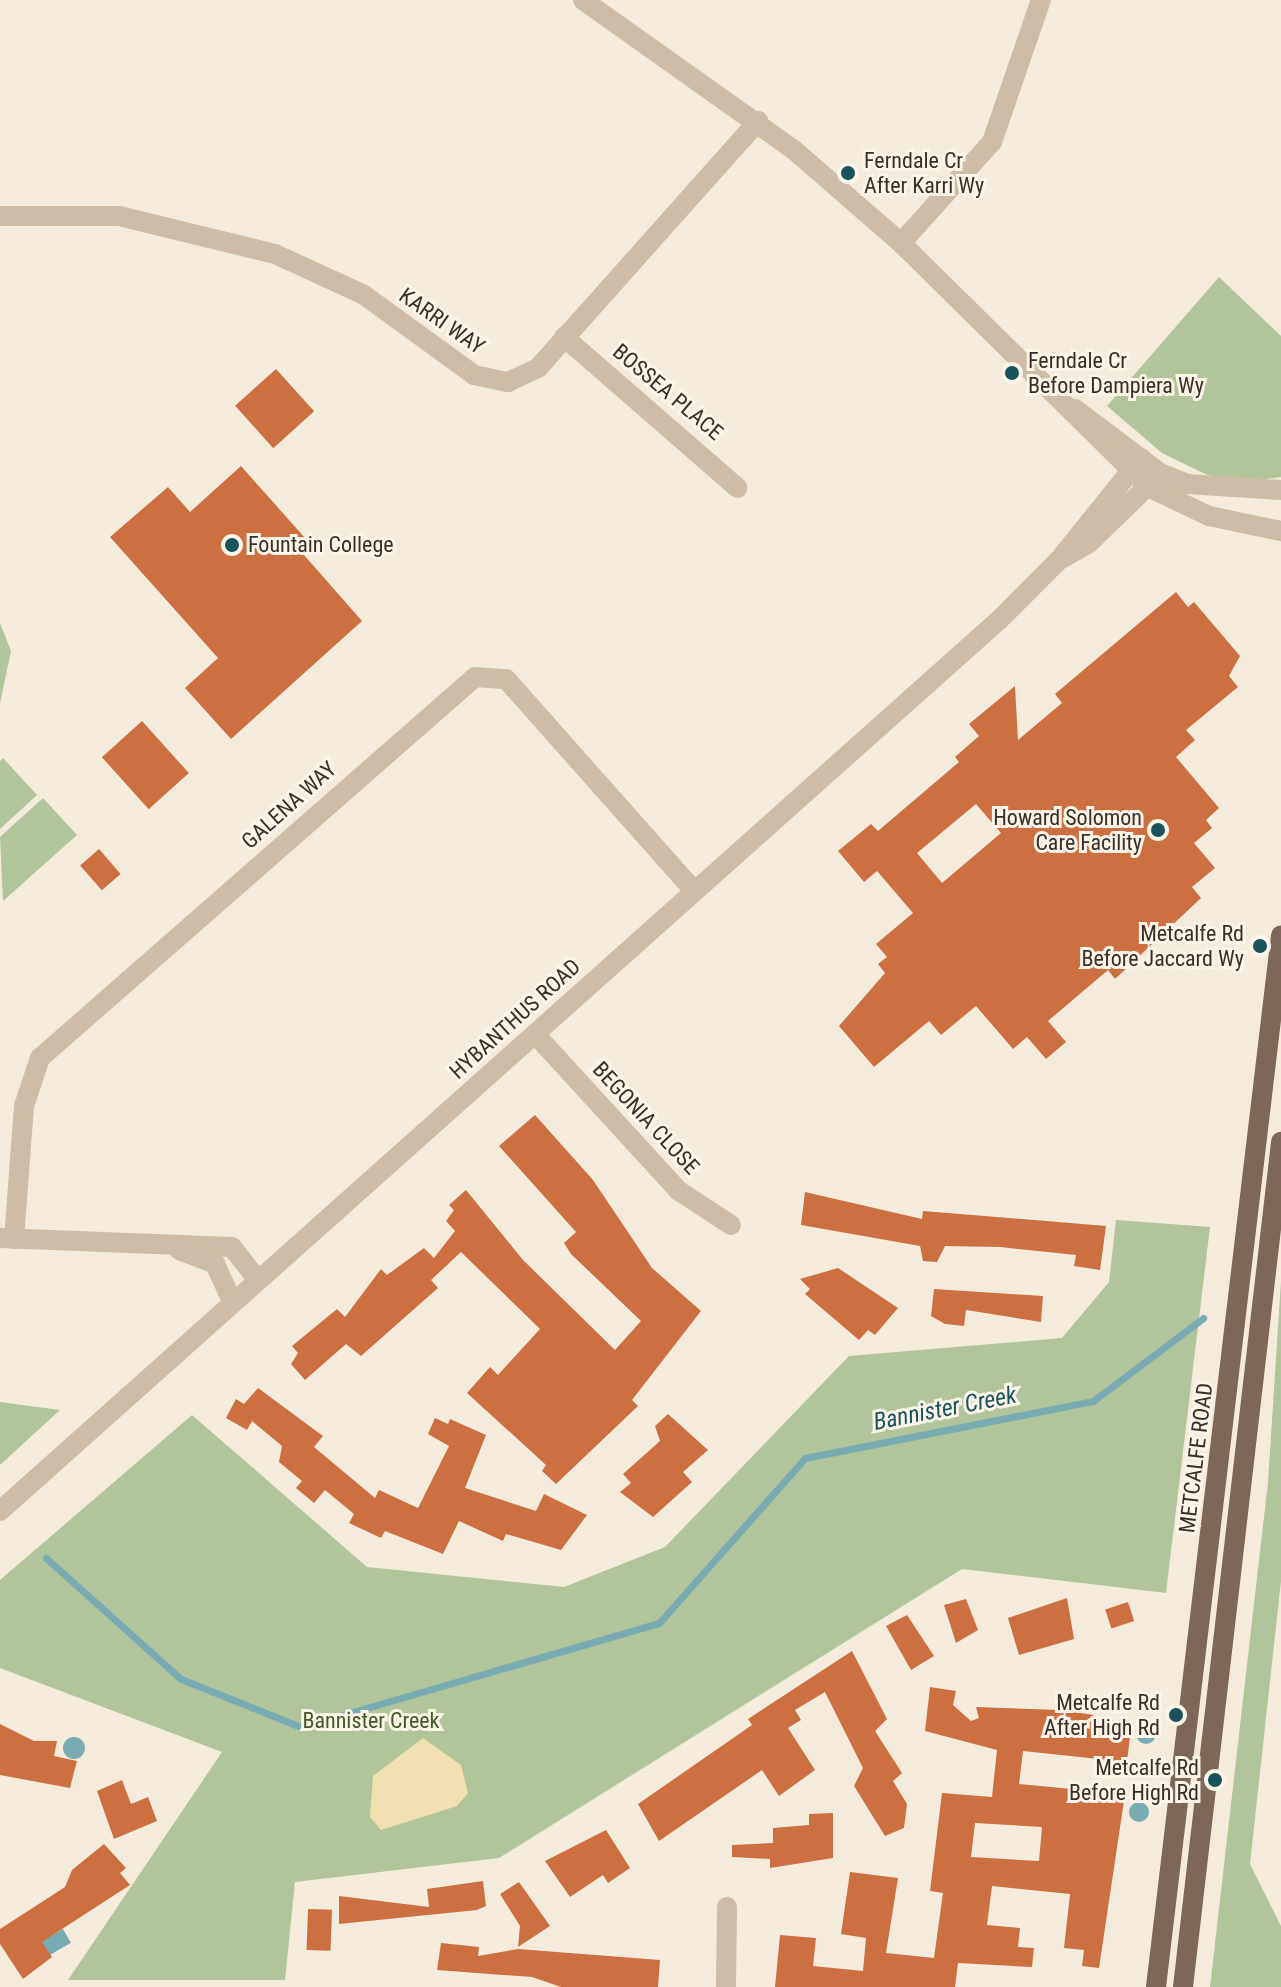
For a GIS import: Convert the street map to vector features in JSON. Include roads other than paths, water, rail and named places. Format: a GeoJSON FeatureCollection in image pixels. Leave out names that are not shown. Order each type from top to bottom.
{"type":"FeatureCollection","features":[{"type":"Feature","properties":{"kind":"main road","name":"METCALFE ROAD"},"geometry":{"type":"LineString","coordinates":[[1156,1987],[1281,935]]}},
{"type":"Feature","properties":{"kind":"main road"},"geometry":{"type":"LineString","coordinates":[[1183,1987],[1281,1142]]}},
{"type":"Feature","properties":{"kind":"street"},"geometry":{"type":"LineString","coordinates":[[583,0],[758,121],[901,243],[1071,407],[1154,480],[1209,516],[1281,531]]}},
{"type":"Feature","properties":{"kind":"street"},"geometry":{"type":"LineString","coordinates":[[901,243],[992,142],[1011,104],[1041,0]]}},
{"type":"Feature","properties":{"kind":"street","name":"KARRI WAY"},"geometry":{"type":"LineString","coordinates":[[0,216],[119,216],[275,254],[364,295],[474,375],[508,382],[538,368],[758,121]]}},
{"type":"Feature","properties":{"kind":"street","name":"BOSSEA PLACE"},"geometry":{"type":"LineString","coordinates":[[564,337],[738,488]]}},
{"type":"Feature","properties":{"kind":"street","name":"HYBANTHUS ROAD"},"geometry":{"type":"LineString","coordinates":[[0,1511],[535,1034],[1059,560],[1136,464]]}},
{"type":"Feature","properties":{"kind":"street"},"geometry":{"type":"LineString","coordinates":[[1154,480],[1216,491],[1281,490]]}},
{"type":"Feature","properties":{"kind":"street","name":"HYBANTHUS ROAD"},"geometry":{"type":"LineString","coordinates":[[1059,560],[1089,543],[1154,480]]}},
{"type":"Feature","properties":{"kind":"street","name":"GALENA WAY"},"geometry":{"type":"LineString","coordinates":[[7,1238],[24,1106],[40,1058],[419,719],[475,677],[506,679],[694,891]]}},
{"type":"Feature","properties":{"kind":"street","name":"BEGONIA CLOSE"},"geometry":{"type":"LineString","coordinates":[[535,1034],[679,1191],[731,1225]]}},
{"type":"Feature","properties":{"kind":"street"},"geometry":{"type":"LineString","coordinates":[[7,1238],[171,1248],[232,1247],[257,1279]]}},
{"type":"Feature","properties":{"kind":"street"},"geometry":{"type":"LineString","coordinates":[[171,1248],[215,1264],[232,1301]]}},
{"type":"Feature","properties":{"kind":"street"},"geometry":{"type":"LineString","coordinates":[[726,1987],[727,1907]]}},
{"type":"Feature","properties":{"kind":"water"},"geometry":{"type":"Polygon","coordinates":[[[1146,1724],[1153,1727],[1156,1734],[1153,1741],[1146,1744],[1139,1741],[1136,1734],[1139,1727],[1146,1724]]]}},
{"type":"Feature","properties":{"kind":"water"},"geometry":{"type":"Polygon","coordinates":[[[74,1737],[82,1740],[85,1748],[82,1756],[74,1759],[66,1756],[63,1748],[66,1740],[74,1737]]]}},
{"type":"Feature","properties":{"kind":"water"},"geometry":{"type":"Polygon","coordinates":[[[1139,1802],[1146,1805],[1149,1812],[1146,1819],[1139,1822],[1132,1819],[1129,1812],[1132,1805],[1139,1802]]]}},
{"type":"Feature","properties":{"kind":"water"},"geometry":{"type":"Polygon","coordinates":[[[63,1929],[71,1943],[46,1957],[38,1944],[63,1929]]]}},
{"type":"Feature","properties":{"kind":"waterway","name":"Bannister Creek"},"geometry":{"type":"LineString","coordinates":[[46,1558],[181,1679],[301,1727],[659,1623],[805,1458],[1093,1401],[1203,1318]]}},
{"type":"Feature","properties":{"kind":"place","name":"Ferndale Cr After Karri Wy"},"geometry":{"type":"Point","coordinates":[848,173]}},
{"type":"Feature","properties":{"kind":"place","name":"Ferndale Cr Before Dampiera Wy"},"geometry":{"type":"Point","coordinates":[1012,373]}},
{"type":"Feature","properties":{"kind":"place","name":"Fountain College"},"geometry":{"type":"Point","coordinates":[232,545]}},
{"type":"Feature","properties":{"kind":"place","name":"Howard Solomon Care Facility"},"geometry":{"type":"Point","coordinates":[1158,830]}},
{"type":"Feature","properties":{"kind":"place","name":"Metcalfe Rd Before Jaccard Wy"},"geometry":{"type":"Point","coordinates":[1260,946]}},
{"type":"Feature","properties":{"kind":"place","name":"Metcalfe Rd After High Rd"},"geometry":{"type":"Point","coordinates":[1176,1715]}},
{"type":"Feature","properties":{"kind":"place","name":"Metcalfe Rd Before High Rd"},"geometry":{"type":"Point","coordinates":[1215,1780]}}]}
